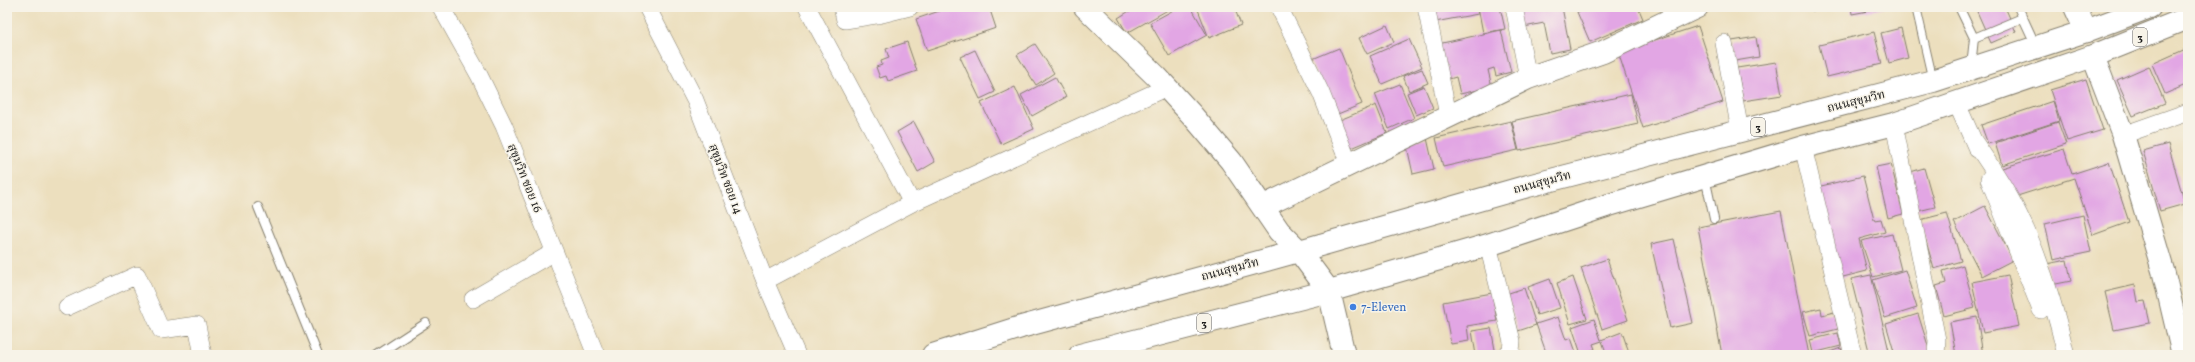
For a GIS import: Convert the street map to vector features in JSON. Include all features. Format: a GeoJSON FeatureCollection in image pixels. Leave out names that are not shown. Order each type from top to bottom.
{"type":"FeatureCollection","features":[{"type":"Feature","properties":{"kind":"main road"},"geometry":{"type":"LineString","coordinates":[[1085,7],[1166,87],[1231,161],[1264,206],[1279,231],[1299,251],[1329,291],[1344,355]]}},
{"type":"Feature","properties":{"kind":"main road"},"geometry":{"type":"LineString","coordinates":[[1264,206],[1448,115],[1528,78],[1602,52],[1697,7]]}},
{"type":"Feature","properties":{"kind":"main road"},"geometry":{"type":"LineString","coordinates":[[2075,7],[2086,31]]}},
{"type":"Feature","properties":{"kind":"main road","name":"ถนนสุขุมวิท"},"geometry":{"type":"LineString","coordinates":[[933,355],[1021,327],[1299,251],[1528,186],[1933,81],[2086,31],[2150,7]]}},
{"type":"Feature","properties":{"kind":"main road","name":"3"},"geometry":{"type":"LineString","coordinates":[[1080,355],[1120,350],[1329,291],[1488,245],[1705,176],[1803,147],[1894,124],[2093,56],[2188,18]]}},
{"type":"Feature","properties":{"kind":"main road"},"geometry":{"type":"LineString","coordinates":[[2093,56],[2123,135],[2164,274],[2183,355]]}},
{"type":"Feature","properties":{"kind":"main road"},"geometry":{"type":"LineString","coordinates":[[1861,100],[1867,130]]}},
{"type":"Feature","properties":{"kind":"street","name":"สุขุมวิท ซอย 16"},"geometry":{"type":"LineString","coordinates":[[441,7],[479,75],[504,126],[596,355]]}},
{"type":"Feature","properties":{"kind":"street","name":"สุขุมวิท ซอย 14"},"geometry":{"type":"LineString","coordinates":[[647,7],[695,100],[765,281],[796,355]]}},
{"type":"Feature","properties":{"kind":"street"},"geometry":{"type":"LineString","coordinates":[[807,7],[912,203]]}},
{"type":"Feature","properties":{"kind":"street"},"geometry":{"type":"LineString","coordinates":[[842,7],[845,20],[881,10],[910,7]]}},
{"type":"Feature","properties":{"kind":"street"},"geometry":{"type":"LineString","coordinates":[[1279,7],[1321,93],[1349,164]]}},
{"type":"Feature","properties":{"kind":"street"},"geometry":{"type":"LineString","coordinates":[[1426,7],[1448,115]]}},
{"type":"Feature","properties":{"kind":"street"},"geometry":{"type":"LineString","coordinates":[[1514,7],[1528,78]]}},
{"type":"Feature","properties":{"kind":"street"},"geometry":{"type":"LineString","coordinates":[[1724,43],[1740,131]]}},
{"type":"Feature","properties":{"kind":"street"},"geometry":{"type":"LineString","coordinates":[[765,281],[912,203],[1166,87]]}},
{"type":"Feature","properties":{"kind":"street"},"geometry":{"type":"LineString","coordinates":[[1956,104],[1973,140],[2041,310]]}},
{"type":"Feature","properties":{"kind":"street"},"geometry":{"type":"LineString","coordinates":[[2123,135],[2188,112]]}},
{"type":"Feature","properties":{"kind":"street"},"geometry":{"type":"LineString","coordinates":[[1894,124],[1937,340],[1936,355]]}},
{"type":"Feature","properties":{"kind":"street"},"geometry":{"type":"LineString","coordinates":[[1973,140],[2005,190],[2038,259],[2058,319],[2066,355]]}},
{"type":"Feature","properties":{"kind":"street"},"geometry":{"type":"LineString","coordinates":[[1803,147],[1853,355]]}},
{"type":"Feature","properties":{"kind":"street"},"geometry":{"type":"LineString","coordinates":[[1488,245],[1512,342],[1511,351],[1506,355]]}},
{"type":"Feature","properties":{"kind":"street"},"geometry":{"type":"LineString","coordinates":[[472,299],[554,252]]}},
{"type":"Feature","properties":{"kind":"street"},"geometry":{"type":"LineString","coordinates":[[67,307],[137,275],[161,330],[197,325],[203,355]]}},
{"type":"Feature","properties":{"kind":"lane"},"geometry":{"type":"LineString","coordinates":[[1916,7],[1933,81]]}},
{"type":"Feature","properties":{"kind":"lane"},"geometry":{"type":"LineString","coordinates":[[1959,7],[1974,38],[1970,69]]}},
{"type":"Feature","properties":{"kind":"lane"},"geometry":{"type":"LineString","coordinates":[[2018,7],[2037,47]]}},
{"type":"Feature","properties":{"kind":"lane"},"geometry":{"type":"LineString","coordinates":[[1974,38],[2022,18]]}},
{"type":"Feature","properties":{"kind":"lane"},"geometry":{"type":"LineString","coordinates":[[1705,176],[1714,218]]}},
{"type":"Feature","properties":{"kind":"lane"},"geometry":{"type":"LineString","coordinates":[[258,207],[318,355]]}},
{"type":"Feature","properties":{"kind":"lane"},"geometry":{"type":"LineString","coordinates":[[377,355],[426,323]]}},
{"type":"Feature","properties":{"kind":"building"},"geometry":{"type":"Polygon","coordinates":[[[951,7],[989,7],[996,28],[927,51],[916,19],[951,7]]]}},
{"type":"Feature","properties":{"kind":"building"},"geometry":{"type":"Polygon","coordinates":[[[1136,7],[1173,7],[1127,33],[1118,18],[1136,7]]]}},
{"type":"Feature","properties":{"kind":"building"},"geometry":{"type":"Polygon","coordinates":[[[1179,7],[1191,7],[1207,35],[1169,56],[1150,23],[1179,7]]]}},
{"type":"Feature","properties":{"kind":"building"},"geometry":{"type":"Polygon","coordinates":[[[1197,7],[1234,7],[1241,25],[1209,38],[1197,7]]]}},
{"type":"Feature","properties":{"kind":"building"},"geometry":{"type":"Polygon","coordinates":[[[1432,7],[1476,7],[1478,14],[1435,22],[1432,7]]]}},
{"type":"Feature","properties":{"kind":"building"},"geometry":{"type":"Polygon","coordinates":[[[1478,7],[1500,7],[1505,29],[1483,33],[1478,7]]]}},
{"type":"Feature","properties":{"kind":"building"},"geometry":{"type":"Polygon","coordinates":[[[1515,7],[1562,7],[1570,49],[1550,53],[1544,23],[1519,28],[1515,7]]]}},
{"type":"Feature","properties":{"kind":"building"},"geometry":{"type":"Polygon","coordinates":[[[1589,7],[1638,7],[1643,19],[1590,42],[1577,12],[1589,7]]]}},
{"type":"Feature","properties":{"kind":"building"},"geometry":{"type":"Polygon","coordinates":[[[1811,7],[1828,7],[1829,8],[1812,11],[1811,7]]]}},
{"type":"Feature","properties":{"kind":"building"},"geometry":{"type":"Polygon","coordinates":[[[1851,7],[1884,7],[1884,8],[1852,14],[1851,7]]]}},
{"type":"Feature","properties":{"kind":"building"},"geometry":{"type":"Polygon","coordinates":[[[1975,7],[2005,7],[2016,32],[1991,43],[1975,7]]]}},
{"type":"Feature","properties":{"kind":"building"},"geometry":{"type":"Polygon","coordinates":[[[1387,25],[1394,42],[1367,54],[1359,38],[1387,25]]]}},
{"type":"Feature","properties":{"kind":"building"},"geometry":{"type":"Polygon","coordinates":[[[1698,26],[1723,102],[1643,128],[1618,52],[1698,26]]]}},
{"type":"Feature","properties":{"kind":"building"},"geometry":{"type":"Polygon","coordinates":[[[1901,28],[1908,58],[1889,63],[1881,33],[1901,28]]]}},
{"type":"Feature","properties":{"kind":"building"},"geometry":{"type":"Polygon","coordinates":[[[1501,30],[1511,72],[1496,76],[1494,68],[1488,70],[1492,87],[1460,94],[1456,77],[1446,80],[1438,44],[1501,30]]]}},
{"type":"Feature","properties":{"kind":"building"},"geometry":{"type":"Polygon","coordinates":[[[1874,32],[1882,64],[1827,77],[1819,45],[1874,32]]]}},
{"type":"Feature","properties":{"kind":"building"},"geometry":{"type":"Polygon","coordinates":[[[1756,37],[1759,57],[1735,61],[1732,41],[1756,37]]]}},
{"type":"Feature","properties":{"kind":"building"},"geometry":{"type":"Polygon","coordinates":[[[1409,39],[1422,67],[1382,84],[1370,56],[1409,39]]]}},
{"type":"Feature","properties":{"kind":"building"},"geometry":{"type":"Polygon","coordinates":[[[907,42],[917,71],[888,81],[886,76],[880,78],[876,67],[882,65],[881,61],[889,58],[886,49],[907,42]]]}},
{"type":"Feature","properties":{"kind":"building"},"geometry":{"type":"Polygon","coordinates":[[[1035,44],[1054,73],[1036,85],[1017,55],[1035,44]]]}},
{"type":"Feature","properties":{"kind":"building"},"geometry":{"type":"Polygon","coordinates":[[[1339,48],[1362,104],[1333,116],[1310,60],[1339,48]]]}},
{"type":"Feature","properties":{"kind":"building"},"geometry":{"type":"Polygon","coordinates":[[[2188,48],[2188,84],[2165,94],[2152,64],[2188,48]]]}},
{"type":"Feature","properties":{"kind":"building"},"geometry":{"type":"Polygon","coordinates":[[[975,50],[995,92],[980,99],[960,57],[975,50]]]}},
{"type":"Feature","properties":{"kind":"building"},"geometry":{"type":"Polygon","coordinates":[[[1776,62],[1782,95],[1743,101],[1737,68],[1776,62]]]}},
{"type":"Feature","properties":{"kind":"building"},"geometry":{"type":"Polygon","coordinates":[[[2149,66],[2165,103],[2133,116],[2117,80],[2149,66]]]}},
{"type":"Feature","properties":{"kind":"building"},"geometry":{"type":"Polygon","coordinates":[[[1422,69],[1428,83],[1409,91],[1403,76],[1422,69]]]}},
{"type":"Feature","properties":{"kind":"building"},"geometry":{"type":"Polygon","coordinates":[[[1055,77],[1066,97],[1032,116],[1021,95],[1055,77]]]}},
{"type":"Feature","properties":{"kind":"building"},"geometry":{"type":"Polygon","coordinates":[[[2086,79],[2103,130],[2067,141],[2050,90],[2086,79]]]}},
{"type":"Feature","properties":{"kind":"building"},"geometry":{"type":"Polygon","coordinates":[[[1400,84],[1414,118],[1389,129],[1375,94],[1400,84]]]}},
{"type":"Feature","properties":{"kind":"building"},"geometry":{"type":"Polygon","coordinates":[[[1424,86],[1433,108],[1416,115],[1407,93],[1424,86]]]}},
{"type":"Feature","properties":{"kind":"building"},"geometry":{"type":"Polygon","coordinates":[[[1015,87],[1034,129],[1001,144],[981,103],[1015,87]]]}},
{"type":"Feature","properties":{"kind":"building"},"geometry":{"type":"Polygon","coordinates":[[[1631,94],[1638,124],[1519,151],[1512,121],[1631,94]]]}},
{"type":"Feature","properties":{"kind":"building"},"geometry":{"type":"Polygon","coordinates":[[[2053,101],[2059,121],[1988,144],[1981,125],[2053,101]]]}},
{"type":"Feature","properties":{"kind":"building"},"geometry":{"type":"Polygon","coordinates":[[[1376,105],[1387,133],[1347,150],[1335,122],[1376,105]]]}},
{"type":"Feature","properties":{"kind":"building"},"geometry":{"type":"Polygon","coordinates":[[[1511,121],[1518,150],[1443,167],[1436,138],[1511,121]]]}},
{"type":"Feature","properties":{"kind":"building"},"geometry":{"type":"Polygon","coordinates":[[[914,122],[935,162],[918,172],[897,132],[914,122]]]}},
{"type":"Feature","properties":{"kind":"building"},"geometry":{"type":"Polygon","coordinates":[[[2058,122],[2066,144],[2002,165],[1995,143],[2058,122]]]}},
{"type":"Feature","properties":{"kind":"building"},"geometry":{"type":"Polygon","coordinates":[[[1427,138],[1434,169],[1413,174],[1406,142],[1427,138]]]}},
{"type":"Feature","properties":{"kind":"building"},"geometry":{"type":"Polygon","coordinates":[[[2168,144],[2185,204],[2160,211],[2143,151],[2168,144]]]}},
{"type":"Feature","properties":{"kind":"building"},"geometry":{"type":"Polygon","coordinates":[[[2064,149],[2072,174],[2109,162],[2129,222],[2093,235],[2074,178],[2011,198],[2002,168],[2064,149]]]}},
{"type":"Feature","properties":{"kind":"building"},"geometry":{"type":"Polygon","coordinates":[[[1891,164],[1903,214],[1888,218],[1876,167],[1891,164]]]}},
{"type":"Feature","properties":{"kind":"building"},"geometry":{"type":"Polygon","coordinates":[[[1924,168],[1935,207],[1918,211],[1907,173],[1924,168]]]}},
{"type":"Feature","properties":{"kind":"building"},"geometry":{"type":"Polygon","coordinates":[[[1863,176],[1874,220],[1881,219],[1885,232],[1859,239],[1867,271],[1839,278],[1817,187],[1863,176]]]}},
{"type":"Feature","properties":{"kind":"building"},"geometry":{"type":"Polygon","coordinates":[[[1985,206],[2013,260],[1982,276],[1954,222],[1985,206]]]}},
{"type":"Feature","properties":{"kind":"building"},"geometry":{"type":"Polygon","coordinates":[[[1781,211],[1809,355],[1722,355],[1698,227],[1781,211]]]}},
{"type":"Feature","properties":{"kind":"building"},"geometry":{"type":"Polygon","coordinates":[[[1947,213],[1961,261],[1934,269],[1920,220],[1947,213]]]}},
{"type":"Feature","properties":{"kind":"building"},"geometry":{"type":"Polygon","coordinates":[[[2083,215],[2091,252],[2053,260],[2045,224],[2083,215]]]}},
{"type":"Feature","properties":{"kind":"building"},"geometry":{"type":"Polygon","coordinates":[[[1892,234],[1901,270],[1873,277],[1861,241],[1892,234]]]}},
{"type":"Feature","properties":{"kind":"building"},"geometry":{"type":"Polygon","coordinates":[[[1674,239],[1693,323],[1670,328],[1651,244],[1674,239]]]}},
{"type":"Feature","properties":{"kind":"building"},"geometry":{"type":"Polygon","coordinates":[[[1607,259],[1628,320],[1602,329],[1581,268],[1607,259]]]}},
{"type":"Feature","properties":{"kind":"building"},"geometry":{"type":"Polygon","coordinates":[[[2067,260],[2071,281],[2051,285],[2046,264],[2067,260]]]}},
{"type":"Feature","properties":{"kind":"building"},"geometry":{"type":"Polygon","coordinates":[[[1963,265],[1975,308],[1944,316],[1936,286],[1946,283],[1943,271],[1963,265]]]}},
{"type":"Feature","properties":{"kind":"building"},"geometry":{"type":"Polygon","coordinates":[[[1905,270],[1917,308],[1885,318],[1873,280],[1905,270]]]}},
{"type":"Feature","properties":{"kind":"building"},"geometry":{"type":"Polygon","coordinates":[[[1871,275],[1890,355],[1870,355],[1851,279],[1871,275]]]}},
{"type":"Feature","properties":{"kind":"building"},"geometry":{"type":"Polygon","coordinates":[[[2008,275],[2019,326],[1983,333],[1972,282],[2008,275]]]}},
{"type":"Feature","properties":{"kind":"building"},"geometry":{"type":"Polygon","coordinates":[[[1573,277],[1587,319],[1570,324],[1557,283],[1573,277]]]}},
{"type":"Feature","properties":{"kind":"building"},"geometry":{"type":"Polygon","coordinates":[[[1550,279],[1560,308],[1537,315],[1528,287],[1550,279]]]}},
{"type":"Feature","properties":{"kind":"building"},"geometry":{"type":"Polygon","coordinates":[[[2135,285],[2138,302],[2145,301],[2150,323],[2114,330],[2105,292],[2135,285]]]}},
{"type":"Feature","properties":{"kind":"building"},"geometry":{"type":"Polygon","coordinates":[[[1524,288],[1536,325],[1518,331],[1506,294],[1524,288]]]}},
{"type":"Feature","properties":{"kind":"building"},"geometry":{"type":"Polygon","coordinates":[[[1492,293],[1497,321],[1467,326],[1469,341],[1451,344],[1443,302],[1492,293]]]}},
{"type":"Feature","properties":{"kind":"building"},"geometry":{"type":"Polygon","coordinates":[[[1821,308],[1822,315],[1834,312],[1838,329],[1810,336],[1803,312],[1821,308]]]}},
{"type":"Feature","properties":{"kind":"building"},"geometry":{"type":"Polygon","coordinates":[[[1918,314],[1931,355],[1895,355],[1886,324],[1918,314]]]}},
{"type":"Feature","properties":{"kind":"building"},"geometry":{"type":"Polygon","coordinates":[[[1558,317],[1566,340],[1571,338],[1577,355],[1547,355],[1536,324],[1558,317]]]}},
{"type":"Feature","properties":{"kind":"building"},"geometry":{"type":"Polygon","coordinates":[[[1977,317],[1983,355],[1956,355],[1950,322],[1977,317]]]}},
{"type":"Feature","properties":{"kind":"building"},"geometry":{"type":"Polygon","coordinates":[[[1594,319],[1601,340],[1622,332],[1630,355],[1607,355],[1602,341],[1593,344],[1595,349],[1581,354],[1572,327],[1594,319]]]}},
{"type":"Feature","properties":{"kind":"building"},"geometry":{"type":"Polygon","coordinates":[[[1491,328],[1496,355],[1476,355],[1472,331],[1491,328]]]}},
{"type":"Feature","properties":{"kind":"building"},"geometry":{"type":"Polygon","coordinates":[[[1838,333],[1841,346],[1813,353],[1810,340],[1838,333]]]}},
{"type":"Feature","properties":{"kind":"building"},"geometry":{"type":"Polygon","coordinates":[[[1841,348],[1843,355],[1821,355],[1841,348]]]}},
{"type":"Feature","properties":{"kind":"place","name":"7-Eleven"},"geometry":{"type":"Point","coordinates":[1353,307]}}]}
